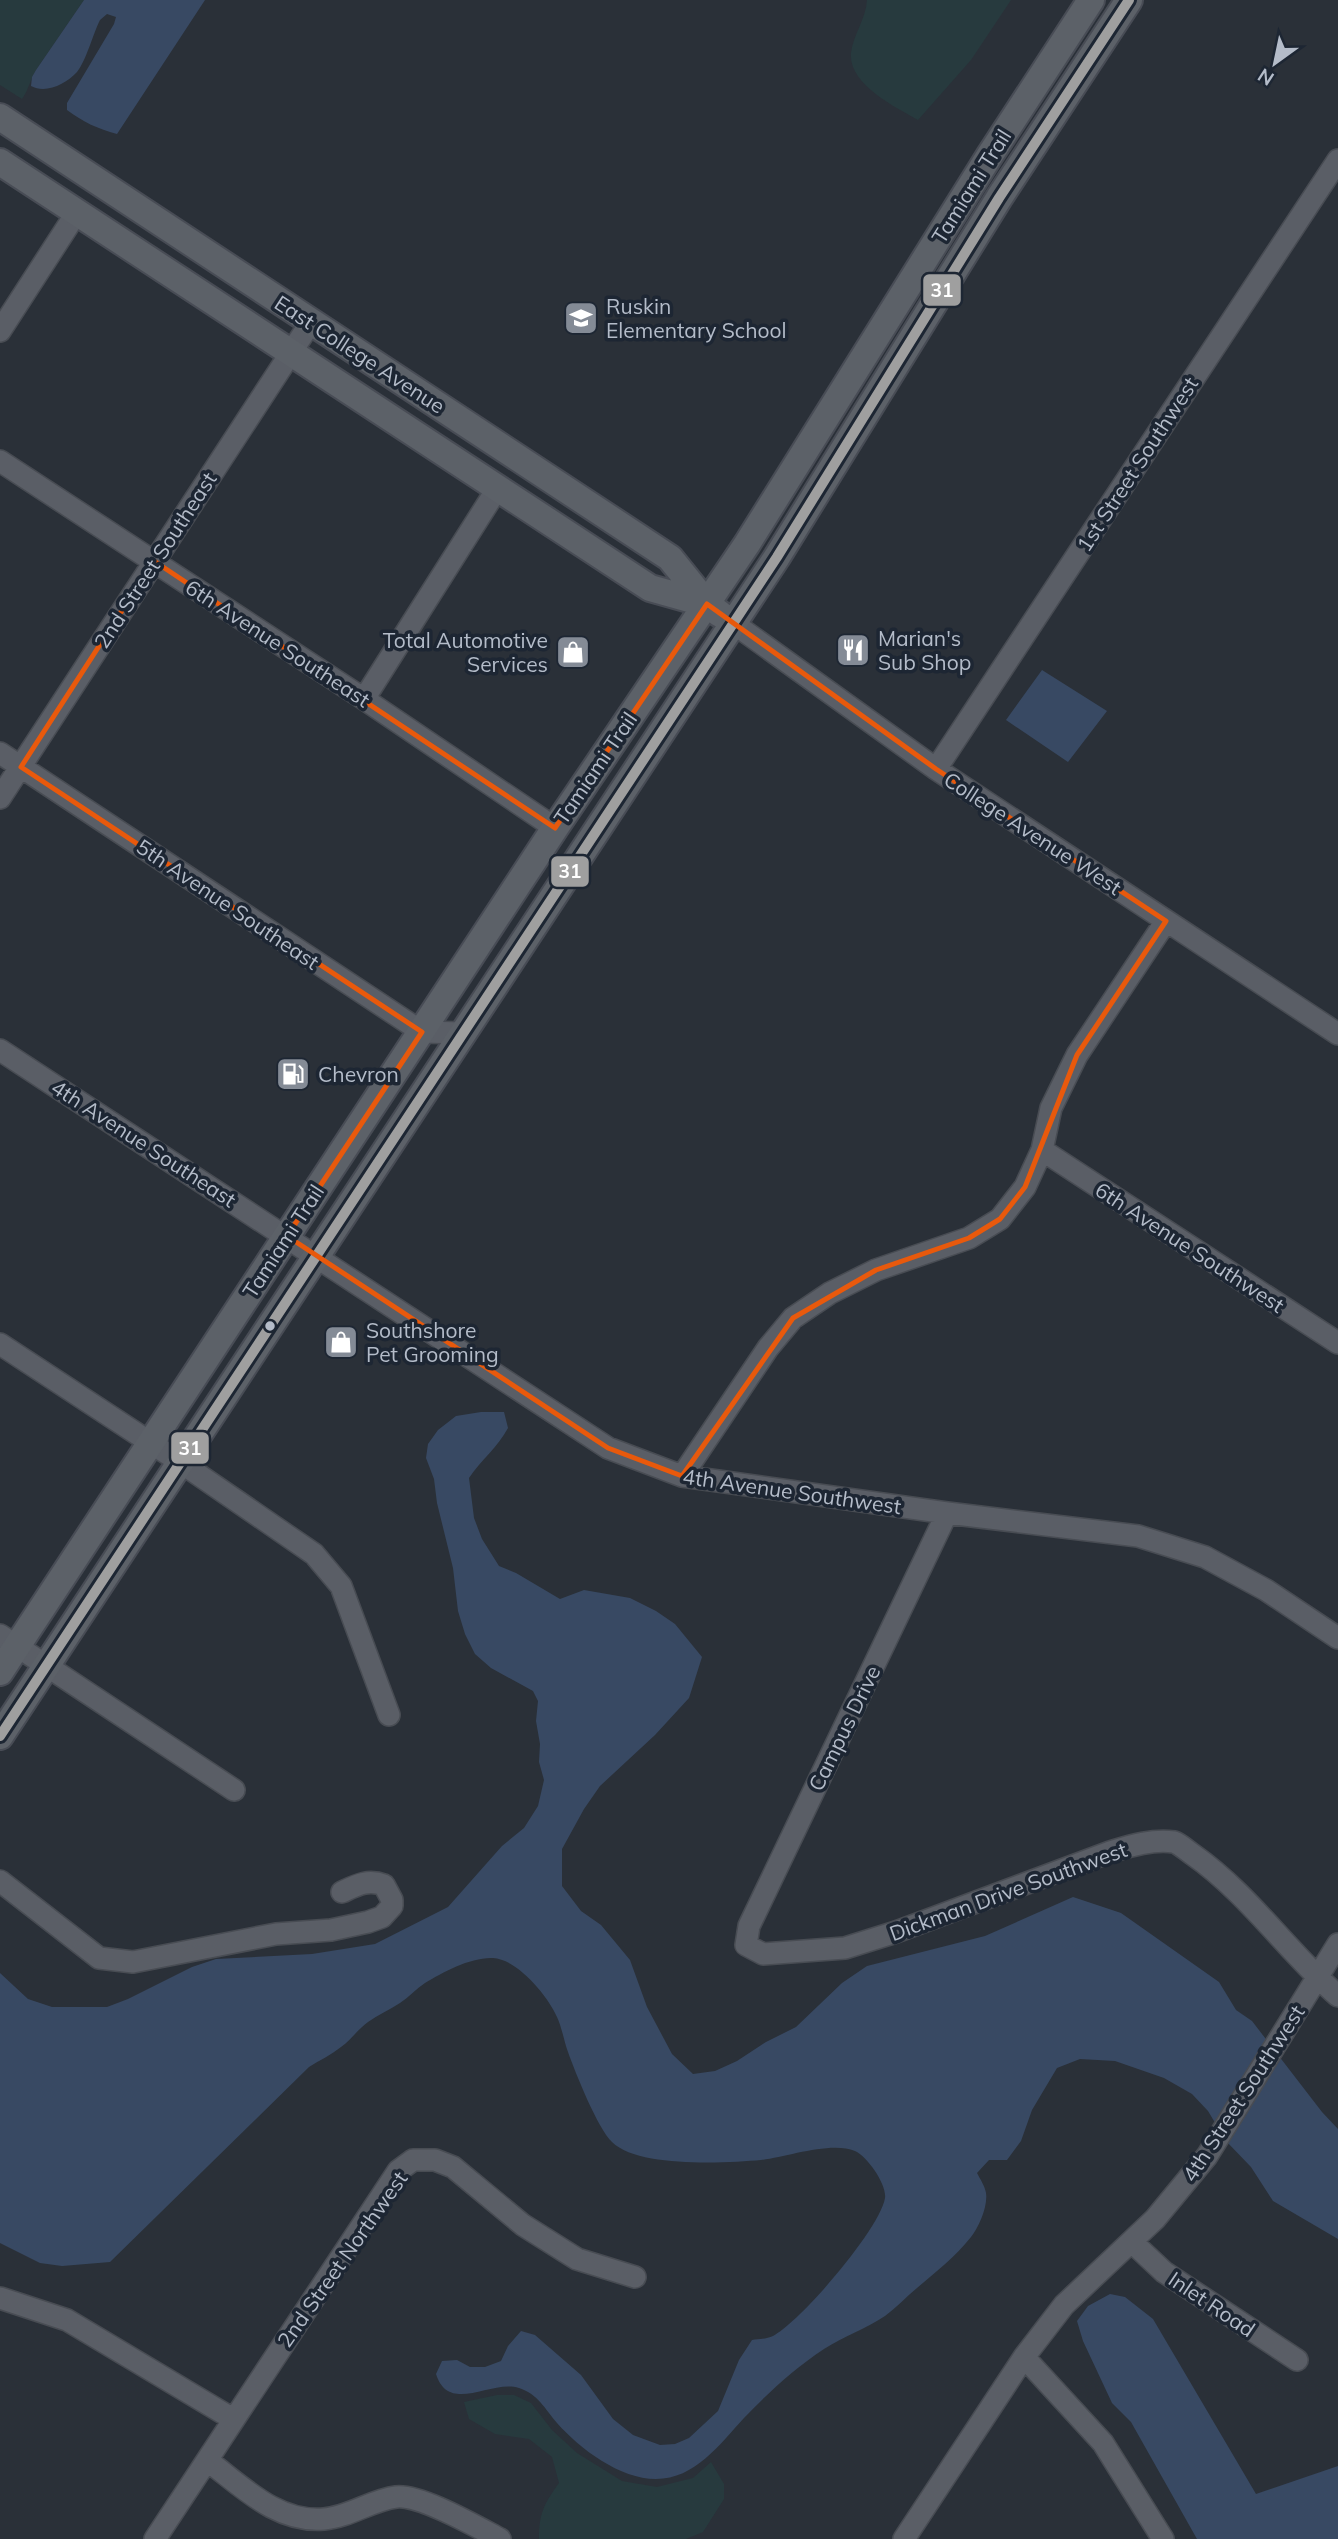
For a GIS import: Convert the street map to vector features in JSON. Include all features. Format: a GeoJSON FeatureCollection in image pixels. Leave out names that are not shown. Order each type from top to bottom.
{"type":"FeatureCollection","features":[{"type":"Feature","properties":{"kind":"main road","name":"Tamiami Trail"},"geometry":{"type":"LineString","coordinates":[[0,1736],[318,1257],[733,623],[829,475],[999,198],[1129,0]]}},
{"type":"Feature","properties":{"kind":"main road","name":"Tamiami Trail"},"geometry":{"type":"LineString","coordinates":[[0,1672],[8,1641],[151,1443],[555,828],[706,604],[799,463],[990,155],[1086,7]]}},
{"type":"Feature","properties":{"kind":"main road","name":"East College Avenue"},"geometry":{"type":"LineString","coordinates":[[0,117],[670,558],[706,604],[733,623]]}},
{"type":"Feature","properties":{"kind":"main road","name":"East College Avenue"},"geometry":{"type":"LineString","coordinates":[[0,162],[650,589],[706,604]]}},
{"type":"Feature","properties":{"kind":"main road"},"geometry":{"type":"LineString","coordinates":[[555,828],[564,838],[564,880]]}},
{"type":"Feature","properties":{"kind":"street","name":"1st Street Southwest"},"geometry":{"type":"LineString","coordinates":[[936,769],[1338,160]]}},
{"type":"Feature","properties":{"kind":"street"},"geometry":{"type":"LineString","coordinates":[[0,331],[77,212]]}},
{"type":"Feature","properties":{"kind":"street","name":"2nd Street Southeast"},"geometry":{"type":"LineString","coordinates":[[0,798],[311,322]]}},
{"type":"Feature","properties":{"kind":"street","name":"6th Avenue Southeast"},"geometry":{"type":"LineString","coordinates":[[0,461],[364,699],[555,828]]}},
{"type":"Feature","properties":{"kind":"street"},"geometry":{"type":"LineString","coordinates":[[364,699],[497,489]]}},
{"type":"Feature","properties":{"kind":"street","name":"College Avenue West"},"geometry":{"type":"LineString","coordinates":[[733,623],[936,769],[1338,1034]]}},
{"type":"Feature","properties":{"kind":"street","name":"5th Avenue Southeast"},"geometry":{"type":"LineString","coordinates":[[0,753],[422,1032]]}},
{"type":"Feature","properties":{"kind":"street"},"geometry":{"type":"LineString","coordinates":[[682,1476],[768,1348],[793,1318],[830,1293],[876,1270],[969,1238],[1000,1219],[1026,1187],[1042,1150],[1051,1108],[1077,1055],[1166,920]]}},
{"type":"Feature","properties":{"kind":"street"},"geometry":{"type":"LineString","coordinates":[[422,1032],[463,1033]]}},
{"type":"Feature","properties":{"kind":"street","name":"4th Avenue Southeast"},"geometry":{"type":"LineString","coordinates":[[0,1050],[287,1236]]}},
{"type":"Feature","properties":{"kind":"street","name":"6th Avenue Southwest"},"geometry":{"type":"LineString","coordinates":[[1042,1150],[1338,1343]]}},
{"type":"Feature","properties":{"kind":"street","name":"4th Avenue Southwest"},"geometry":{"type":"LineString","coordinates":[[287,1236],[608,1448],[682,1476],[947,1513],[1139,1536],[1205,1557],[1266,1591],[1338,1637]]}},
{"type":"Feature","properties":{"kind":"street"},"geometry":{"type":"LineString","coordinates":[[0,1344],[314,1554],[341,1586],[389,1716]]}},
{"type":"Feature","properties":{"kind":"street","name":"Campus Drive"},"geometry":{"type":"LineString","coordinates":[[746,1945],[749,1926],[947,1513]]}},
{"type":"Feature","properties":{"kind":"street"},"geometry":{"type":"LineString","coordinates":[[8,1641],[234,1790]]}},
{"type":"Feature","properties":{"kind":"street","name":"Dickman Drive Southwest"},"geometry":{"type":"LineString","coordinates":[[746,1945],[763,1954],[845,1948],[896,1932],[1110,1852],[1140,1843],[1175,1842],[1208,1865],[1236,1891],[1316,1977],[1338,1996]]}},
{"type":"Feature","properties":{"kind":"street"},"geometry":{"type":"LineString","coordinates":[[0,1881],[99,1958],[133,1962],[276,1934],[345,1928],[383,1917],[392,1906],[390,1893],[384,1885],[374,1881],[342,1892]]}},
{"type":"Feature","properties":{"kind":"street","name":"4th Street Southwest"},"geometry":{"type":"LineString","coordinates":[[904,2539],[1024,2357],[1063,2305],[1155,2219],[1207,2156],[1338,1944]]}},
{"type":"Feature","properties":{"kind":"street","name":"2nd Street Northwest"},"geometry":{"type":"LineString","coordinates":[[155,2539],[398,2171],[413,2160],[435,2160],[453,2166],[523,2225],[577,2259],[635,2277]]}},
{"type":"Feature","properties":{"kind":"street","name":"Inlet Road"},"geometry":{"type":"LineString","coordinates":[[1132,2242],[1164,2272],[1297,2360]]}},
{"type":"Feature","properties":{"kind":"street"},"geometry":{"type":"LineString","coordinates":[[0,2298],[67,2320],[233,2419]]}},
{"type":"Feature","properties":{"kind":"street"},"geometry":{"type":"LineString","coordinates":[[1024,2357],[1103,2443],[1163,2539]]}},
{"type":"Feature","properties":{"kind":"street"},"geometry":{"type":"LineString","coordinates":[[208,2461],[273,2510],[291,2517],[325,2519],[398,2497],[442,2509],[500,2539]]}},
{"type":"Feature","properties":{"kind":"highlighted area"},"geometry":{"type":"Polygon","coordinates":[[[154,561],[555,828],[707,604],[936,769],[1166,921],[1077,1055],[1025,1187],[1000,1219],[969,1238],[876,1270],[793,1318],[682,1476],[608,1448],[287,1236],[422,1032],[21,767],[154,561]]]}},
{"type":"Feature","properties":{"kind":"green space"},"geometry":{"type":"Polygon","coordinates":[[[0,0],[84,0],[36,70],[22,99],[0,85],[0,0]]]}},
{"type":"Feature","properties":{"kind":"green space"},"geometry":{"type":"Polygon","coordinates":[[[867,0],[1011,0],[971,60],[918,120],[875,93],[857,75],[852,64],[852,46],[867,0]]]}},
{"type":"Feature","properties":{"kind":"green space"},"geometry":{"type":"Polygon","coordinates":[[[497,2395],[514,2395],[531,2403],[552,2430],[577,2453],[622,2481],[657,2487],[693,2478],[711,2462],[724,2484],[724,2499],[703,2532],[686,2539],[539,2539],[543,2509],[559,2483],[552,2457],[529,2439],[495,2434],[469,2419],[464,2402],[497,2395]]]}},
{"type":"Feature","properties":{"kind":"water"},"geometry":{"type":"Polygon","coordinates":[[[84,0],[205,0],[117,134],[91,125],[67,110],[67,103],[116,17],[107,14],[100,20],[77,72],[62,84],[49,88],[31,86],[36,70],[84,0]]]}},
{"type":"Feature","properties":{"kind":"water"},"geometry":{"type":"Polygon","coordinates":[[[1042,670],[1107,711],[1068,762],[1006,720],[1042,670]]]}},
{"type":"Feature","properties":{"kind":"water"},"geometry":{"type":"Polygon","coordinates":[[[504,1412],[508,1428],[469,1478],[474,1518],[482,1539],[499,1566],[560,1599],[584,1590],[630,1598],[675,1624],[702,1657],[689,1698],[655,1735],[600,1786],[562,1849],[562,1886],[581,1911],[601,1925],[630,1960],[647,2007],[672,2054],[693,2074],[715,2071],[796,2027],[842,1983],[867,1966],[985,1936],[1073,1897],[1121,1913],[1219,1982],[1236,2010],[1252,2021],[1338,2129],[1338,2239],[1273,2201],[1251,2167],[1226,2141],[1208,2111],[1192,2094],[1164,2078],[1115,2061],[1080,2059],[1057,2068],[1032,2110],[1021,2141],[1007,2160],[989,2160],[977,2173],[986,2193],[982,2216],[971,2237],[945,2264],[885,2316],[824,2349],[792,2373],[695,2467],[670,2477],[656,2479],[629,2474],[602,2461],[577,2443],[545,2407],[526,2391],[508,2386],[472,2393],[451,2392],[442,2386],[436,2374],[442,2361],[457,2360],[470,2367],[485,2367],[501,2361],[508,2346],[521,2331],[535,2335],[581,2375],[613,2419],[633,2435],[660,2445],[675,2444],[689,2438],[718,2411],[739,2360],[752,2340],[771,2337],[785,2327],[837,2273],[869,2231],[880,2212],[885,2192],[876,2172],[865,2159],[855,2151],[845,2148],[727,2162],[661,2160],[624,2150],[606,2135],[594,2113],[571,2061],[559,2021],[547,1999],[531,1980],[512,1965],[502,1960],[484,1958],[449,1970],[422,1985],[400,2003],[368,2022],[337,2050],[309,2067],[110,2262],[62,2266],[40,2263],[0,2243],[0,1973],[28,1999],[52,2007],[107,2007],[192,1967],[216,1959],[312,1954],[375,1944],[448,1907],[502,1846],[524,1828],[538,1806],[544,1780],[539,1762],[540,1744],[536,1721],[538,1701],[533,1691],[491,1668],[475,1654],[465,1634],[458,1611],[453,1568],[434,1479],[426,1458],[428,1444],[438,1430],[456,1416],[504,1412]]]}},
{"type":"Feature","properties":{"kind":"water"},"geometry":{"type":"Polygon","coordinates":[[[1110,2294],[1125,2297],[1153,2319],[1256,2494],[1338,2466],[1338,2539],[1197,2539],[1131,2422],[1112,2403],[1083,2341],[1077,2321],[1088,2306],[1110,2294]]]}},
{"type":"Feature","properties":{"kind":"transit line","name":"31"},"geometry":{"type":"LineString","coordinates":[[0,1736],[777,557],[999,198],[1129,0]]}},
{"type":"Feature","properties":{"kind":"place","name":"Ruskin Elementary School"},"geometry":{"type":"Point","coordinates":[581,318]}},
{"type":"Feature","properties":{"kind":"place","name":"Marian's Sub Shop"},"geometry":{"type":"Point","coordinates":[853,650]}},
{"type":"Feature","properties":{"kind":"place","name":"Total Automotive Services"},"geometry":{"type":"Point","coordinates":[573,652]}},
{"type":"Feature","properties":{"kind":"place","name":"Chevron"},"geometry":{"type":"Point","coordinates":[293,1074]}},
{"type":"Feature","properties":{"kind":"place","name":"Southshore Pet Grooming"},"geometry":{"type":"Point","coordinates":[341,1342]}}]}
